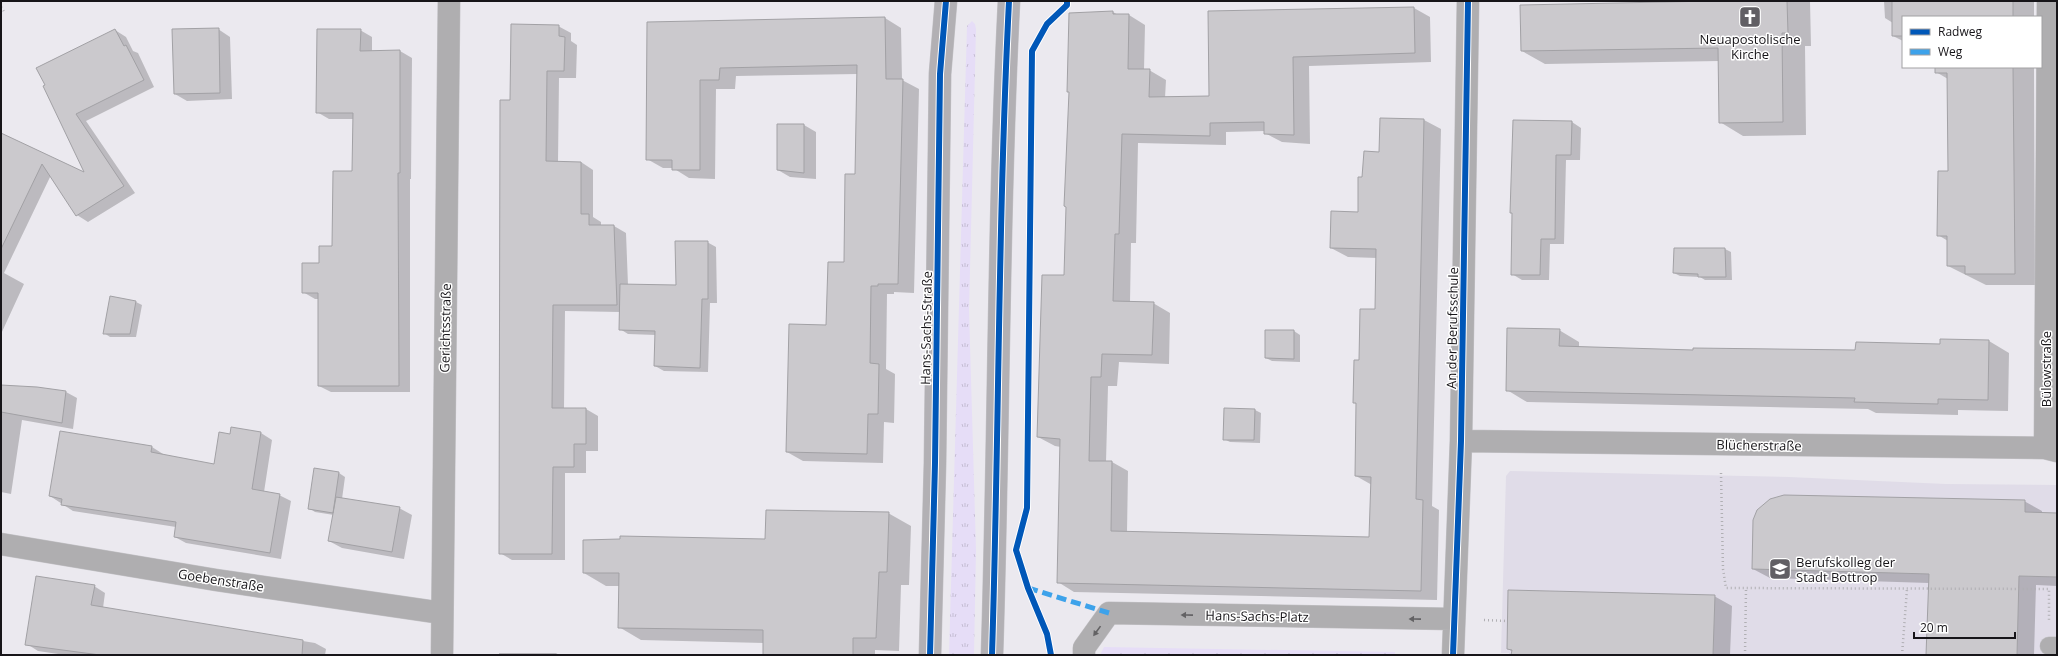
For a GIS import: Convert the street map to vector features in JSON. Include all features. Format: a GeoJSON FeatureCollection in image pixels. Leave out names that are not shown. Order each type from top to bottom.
{"type":"FeatureCollection","features":[{"type":"Feature","properties":{"kind":"main road","name":"Hans-Sachs-Straße"},"geometry":{"type":"LineString","coordinates":[[930,655],[935,463],[940,74],[946,1]]}},
{"type":"Feature","properties":{"kind":"main road"},"geometry":{"type":"LineString","coordinates":[[992,655],[999,285],[1005,72],[1009,1]]}},
{"type":"Feature","properties":{"kind":"street","name":"Gerichtsstraße"},"geometry":{"type":"LineString","coordinates":[[442,655],[449,1]]}},
{"type":"Feature","properties":{"kind":"street","name":"An der Berufsschule"},"geometry":{"type":"LineString","coordinates":[[1453,655],[1461,441],[1468,1]]}},
{"type":"Feature","properties":{"kind":"street","name":"Bülowstraße"},"geometry":{"type":"LineString","coordinates":[[2048,1],[2051,450]]}},
{"type":"Feature","properties":{"kind":"street","name":"Blücherstraße"},"geometry":{"type":"LineString","coordinates":[[1461,441],[2051,450]]}},
{"type":"Feature","properties":{"kind":"street","name":"Goebenstraße"},"geometry":{"type":"LineString","coordinates":[[1,544],[216,580],[442,613]]}},
{"type":"Feature","properties":{"kind":"street","name":"Hans-Sachs-Platz"},"geometry":{"type":"LineString","coordinates":[[1084,655],[1084,648],[1109,614],[1454,619]]}},
{"type":"Feature","properties":{"kind":"path"},"geometry":{"type":"LineString","coordinates":[[1,7],[5,13]]}},
{"type":"Feature","properties":{"kind":"path"},"geometry":{"type":"LineString","coordinates":[[1721,444],[1726,588],[2049,589],[2053,646]]}},
{"type":"Feature","properties":{"kind":"path"},"geometry":{"type":"LineString","coordinates":[[1746,588],[1746,655]]}},
{"type":"Feature","properties":{"kind":"path"},"geometry":{"type":"LineString","coordinates":[[1902,655],[1907,589]]}},
{"type":"Feature","properties":{"kind":"shaded area","name":"Berufskolleg der Stadt Bottrop"},"geometry":{"type":"Polygon","coordinates":[[[1510,471],[1789,477],[1946,484],[2057,485],[2057,655],[1509,655],[1509,653],[1501,653],[1506,476],[1510,471]]]}},
{"type":"Feature","properties":{"kind":"green space"},"geometry":{"type":"Polygon","coordinates":[[[972,21],[975,24],[976,29],[969,310],[976,550],[974,655],[949,655],[967,26],[972,21]]]}},
{"type":"Feature","properties":{"kind":"green space"},"geometry":{"type":"Polygon","coordinates":[[[1104,647],[1395,652],[1395,655],[1100,655],[1104,647]]]}},
{"type":"Feature","properties":{"kind":"building"},"geometry":{"type":"Polygon","coordinates":[[[1787,1],[1788,33],[1782,33],[1783,122],[1719,123],[1718,48],[1521,51],[1520,5],[1787,1]]]}},
{"type":"Feature","properties":{"kind":"building"},"geometry":{"type":"Polygon","coordinates":[[[1892,1],[2013,1],[2013,16],[1902,16],[1902,36],[1892,36],[1892,1]]]}},
{"type":"Feature","properties":{"kind":"building"},"geometry":{"type":"Polygon","coordinates":[[[1414,7],[1415,53],[1293,57],[1294,135],[1264,134],[1264,122],[1210,123],[1210,136],[1122,134],[1119,234],[1115,234],[1113,301],[1154,302],[1152,355],[1102,354],[1101,377],[1091,377],[1089,461],[1112,461],[1111,531],[1369,537],[1371,477],[1355,476],[1356,403],[1353,403],[1354,360],[1359,360],[1360,309],[1375,309],[1376,249],[1330,248],[1331,211],[1358,212],[1358,177],[1362,177],[1364,151],[1379,152],[1380,118],[1424,119],[1416,499],[1423,500],[1421,591],[1057,583],[1060,439],[1037,437],[1042,275],[1064,275],[1066,207],[1064,206],[1069,92],[1067,92],[1069,13],[1113,11],[1113,14],[1129,14],[1128,69],[1150,69],[1149,97],[1209,96],[1208,11],[1414,7]]]}},
{"type":"Feature","properties":{"kind":"building"},"geometry":{"type":"Polygon","coordinates":[[[885,17],[886,79],[903,79],[898,284],[878,284],[878,286],[871,286],[870,363],[879,364],[878,414],[868,414],[867,454],[786,452],[789,324],[826,325],[828,262],[844,262],[845,174],[855,174],[857,65],[720,68],[719,80],[700,80],[700,170],[672,170],[672,160],[646,160],[647,22],[885,17]]]}},
{"type":"Feature","properties":{"kind":"building"},"geometry":{"type":"Polygon","coordinates":[[[511,24],[559,25],[559,36],[565,37],[564,71],[547,71],[546,161],[581,162],[581,214],[589,214],[589,225],[614,225],[617,305],[553,305],[552,408],[586,408],[586,444],[574,444],[574,467],[553,467],[552,554],[499,554],[500,100],[510,100],[511,24]]]}},
{"type":"Feature","properties":{"kind":"building"},"geometry":{"type":"Polygon","coordinates":[[[219,28],[220,93],[174,94],[172,29],[219,28]]]}},
{"type":"Feature","properties":{"kind":"building"},"geometry":{"type":"Polygon","coordinates":[[[115,29],[124,46],[126,45],[144,80],[76,114],[124,186],[76,216],[42,164],[1,249],[1,133],[84,172],[36,68],[115,29]]]}},
{"type":"Feature","properties":{"kind":"building"},"geometry":{"type":"Polygon","coordinates":[[[317,29],[361,29],[360,51],[400,50],[400,173],[398,173],[399,386],[318,386],[318,293],[302,293],[302,263],[319,263],[319,246],[332,246],[333,171],[352,171],[353,113],[316,113],[317,29]]]}},
{"type":"Feature","properties":{"kind":"building"},"geometry":{"type":"Polygon","coordinates":[[[1935,68],[2013,68],[2015,274],[1965,274],[1965,266],[1947,266],[1947,236],[1937,236],[1938,171],[1948,171],[1947,73],[1935,73],[1935,68]]]}},
{"type":"Feature","properties":{"kind":"building"},"geometry":{"type":"Polygon","coordinates":[[[1513,120],[1572,121],[1571,155],[1556,155],[1555,239],[1541,239],[1540,275],[1511,275],[1512,213],[1510,213],[1513,120]]]}},
{"type":"Feature","properties":{"kind":"building"},"geometry":{"type":"Polygon","coordinates":[[[777,124],[804,124],[804,173],[777,170],[777,124]]]}},
{"type":"Feature","properties":{"kind":"building"},"geometry":{"type":"Polygon","coordinates":[[[675,241],[708,241],[708,299],[702,299],[700,368],[654,366],[655,331],[619,330],[620,284],[676,285],[675,241]]]}},
{"type":"Feature","properties":{"kind":"building"},"geometry":{"type":"Polygon","coordinates":[[[1674,248],[1725,248],[1726,277],[1698,277],[1698,274],[1673,273],[1674,248]]]}},
{"type":"Feature","properties":{"kind":"building"},"geometry":{"type":"Polygon","coordinates":[[[110,296],[136,301],[130,334],[103,334],[110,296]]]}},
{"type":"Feature","properties":{"kind":"building"},"geometry":{"type":"Polygon","coordinates":[[[1507,328],[1560,329],[1559,346],[1693,350],[1693,348],[1855,350],[1856,342],[1940,344],[1940,339],[1989,340],[1988,400],[1938,399],[1938,404],[1854,402],[1855,398],[1506,391],[1507,328]]]}},
{"type":"Feature","properties":{"kind":"building"},"geometry":{"type":"Polygon","coordinates":[[[1265,330],[1294,330],[1294,359],[1265,358],[1265,330]]]}},
{"type":"Feature","properties":{"kind":"building"},"geometry":{"type":"Polygon","coordinates":[[[1,385],[37,387],[66,391],[62,423],[1,412],[1,385]]]}},
{"type":"Feature","properties":{"kind":"building"},"geometry":{"type":"Polygon","coordinates":[[[1224,408],[1255,409],[1254,440],[1223,440],[1224,408]]]}},
{"type":"Feature","properties":{"kind":"building"},"geometry":{"type":"Polygon","coordinates":[[[231,427],[261,432],[252,489],[280,494],[270,553],[174,537],[176,522],[61,505],[62,499],[49,496],[60,431],[152,446],[151,452],[214,464],[219,432],[230,434],[231,427]]]}},
{"type":"Feature","properties":{"kind":"building"},"geometry":{"type":"Polygon","coordinates":[[[314,468],[339,472],[333,513],[308,509],[314,468]]]}},
{"type":"Feature","properties":{"kind":"building"},"geometry":{"type":"Polygon","coordinates":[[[1784,495],[2025,500],[2025,512],[2057,513],[2057,577],[2019,576],[2017,655],[1926,655],[1929,574],[1752,569],[1753,520],[1757,510],[1770,499],[1784,495]]]}},
{"type":"Feature","properties":{"kind":"building"},"geometry":{"type":"Polygon","coordinates":[[[336,497],[400,507],[392,552],[328,541],[336,497]]]}},
{"type":"Feature","properties":{"kind":"building"},"geometry":{"type":"Polygon","coordinates":[[[766,510],[889,512],[887,572],[879,572],[876,638],[853,638],[853,655],[763,655],[763,630],[618,628],[619,573],[583,573],[583,540],[620,539],[620,536],[765,539],[766,510]]]}},
{"type":"Feature","properties":{"kind":"building"},"geometry":{"type":"Polygon","coordinates":[[[36,576],[95,585],[91,605],[303,640],[302,655],[100,655],[25,645],[36,576]]]}},
{"type":"Feature","properties":{"kind":"building"},"geometry":{"type":"Polygon","coordinates":[[[1508,590],[1715,595],[1713,655],[1511,655],[1512,650],[1507,649],[1508,590]]]}},
{"type":"Feature","properties":{"kind":"marked path"},"geometry":{"type":"LineString","coordinates":[[1028,588],[1109,613]]}},
{"type":"Feature","properties":{"kind":"cycle path"},"geometry":{"type":"LineString","coordinates":[[930,655],[935,463],[940,74],[946,1]]}},
{"type":"Feature","properties":{"kind":"cycle path"},"geometry":{"type":"LineString","coordinates":[[992,655],[1005,83],[1009,1]]}},
{"type":"Feature","properties":{"kind":"cycle path"},"geometry":{"type":"LineString","coordinates":[[1051,655],[1047,634],[1028,588],[1016,550],[1027,508],[1032,51],[1047,24],[1067,5],[1067,1]]}},
{"type":"Feature","properties":{"kind":"cycle path"},"geometry":{"type":"LineString","coordinates":[[1453,655],[1461,441],[1468,1]]}},
{"type":"Feature","properties":{"kind":"place","name":"Neuapostolische Kirche"},"geometry":{"type":"Point","coordinates":[1750,17]}},
{"type":"Feature","properties":{"kind":"place","name":"Berufskolleg der Stadt Bottrop"},"geometry":{"type":"Point","coordinates":[1780,569]}}]}
